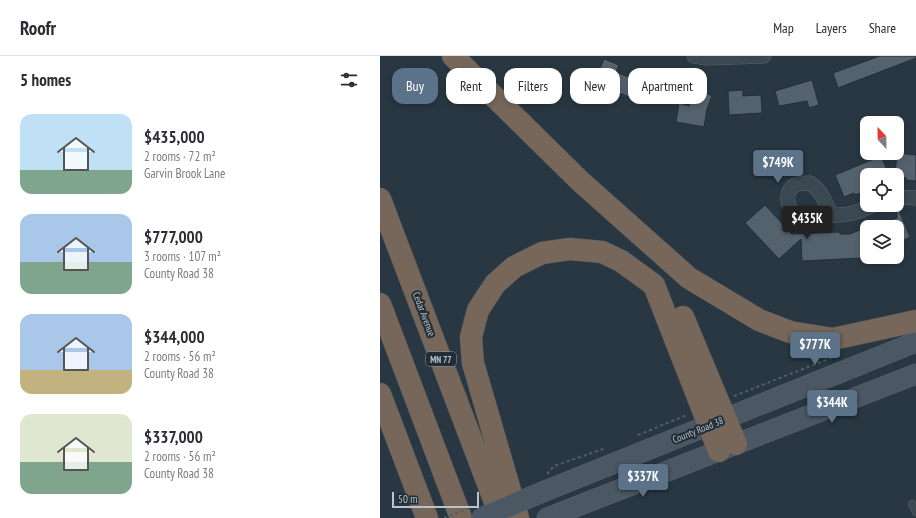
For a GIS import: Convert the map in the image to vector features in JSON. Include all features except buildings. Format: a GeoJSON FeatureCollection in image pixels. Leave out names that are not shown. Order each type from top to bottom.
{"type":"FeatureCollection","features":[{"type":"Feature","properties":{"kind":"highway"},"geometry":{"type":"LineString","coordinates":[[453,56],[580,181],[689,278],[759,320],[790,332],[833,339],[916,321]]}},
{"type":"Feature","properties":{"kind":"highway","name":"Cedar Avenue"},"geometry":{"type":"LineString","coordinates":[[380,199],[501,518]]}},
{"type":"Feature","properties":{"kind":"highway"},"geometry":{"type":"LineString","coordinates":[[636,230],[672,288],[717,422]]}},
{"type":"Feature","properties":{"kind":"highway"},"geometry":{"type":"LineString","coordinates":[[518,518],[473,363],[471,337],[478,310],[495,284],[514,268],[542,253],[570,249],[602,252],[621,261],[654,285],[728,448]]}},
{"type":"Feature","properties":{"kind":"highway"},"geometry":{"type":"LineString","coordinates":[[380,304],[461,518]]}},
{"type":"Feature","properties":{"kind":"highway"},"geometry":{"type":"LineString","coordinates":[[380,394],[427,518]]}},
{"type":"Feature","properties":{"kind":"main road","name":"County Road 38"},"geometry":{"type":"LineString","coordinates":[[481,518],[916,342]]}},
{"type":"Feature","properties":{"kind":"main road"},"geometry":{"type":"LineString","coordinates":[[551,516],[916,374]]}},
{"type":"Feature","properties":{"kind":"street"},"geometry":{"type":"LineString","coordinates":[[694,56],[707,58],[764,56]]}},
{"type":"Feature","properties":{"kind":"street"},"geometry":{"type":"LineString","coordinates":[[904,197],[916,198]]}},
{"type":"Feature","properties":{"kind":"street"},"geometry":{"type":"LineString","coordinates":[[831,214],[853,213],[860,210]]}},
{"type":"Feature","properties":{"kind":"lane"},"geometry":{"type":"LineString","coordinates":[[912,504],[916,512]]}}]}
